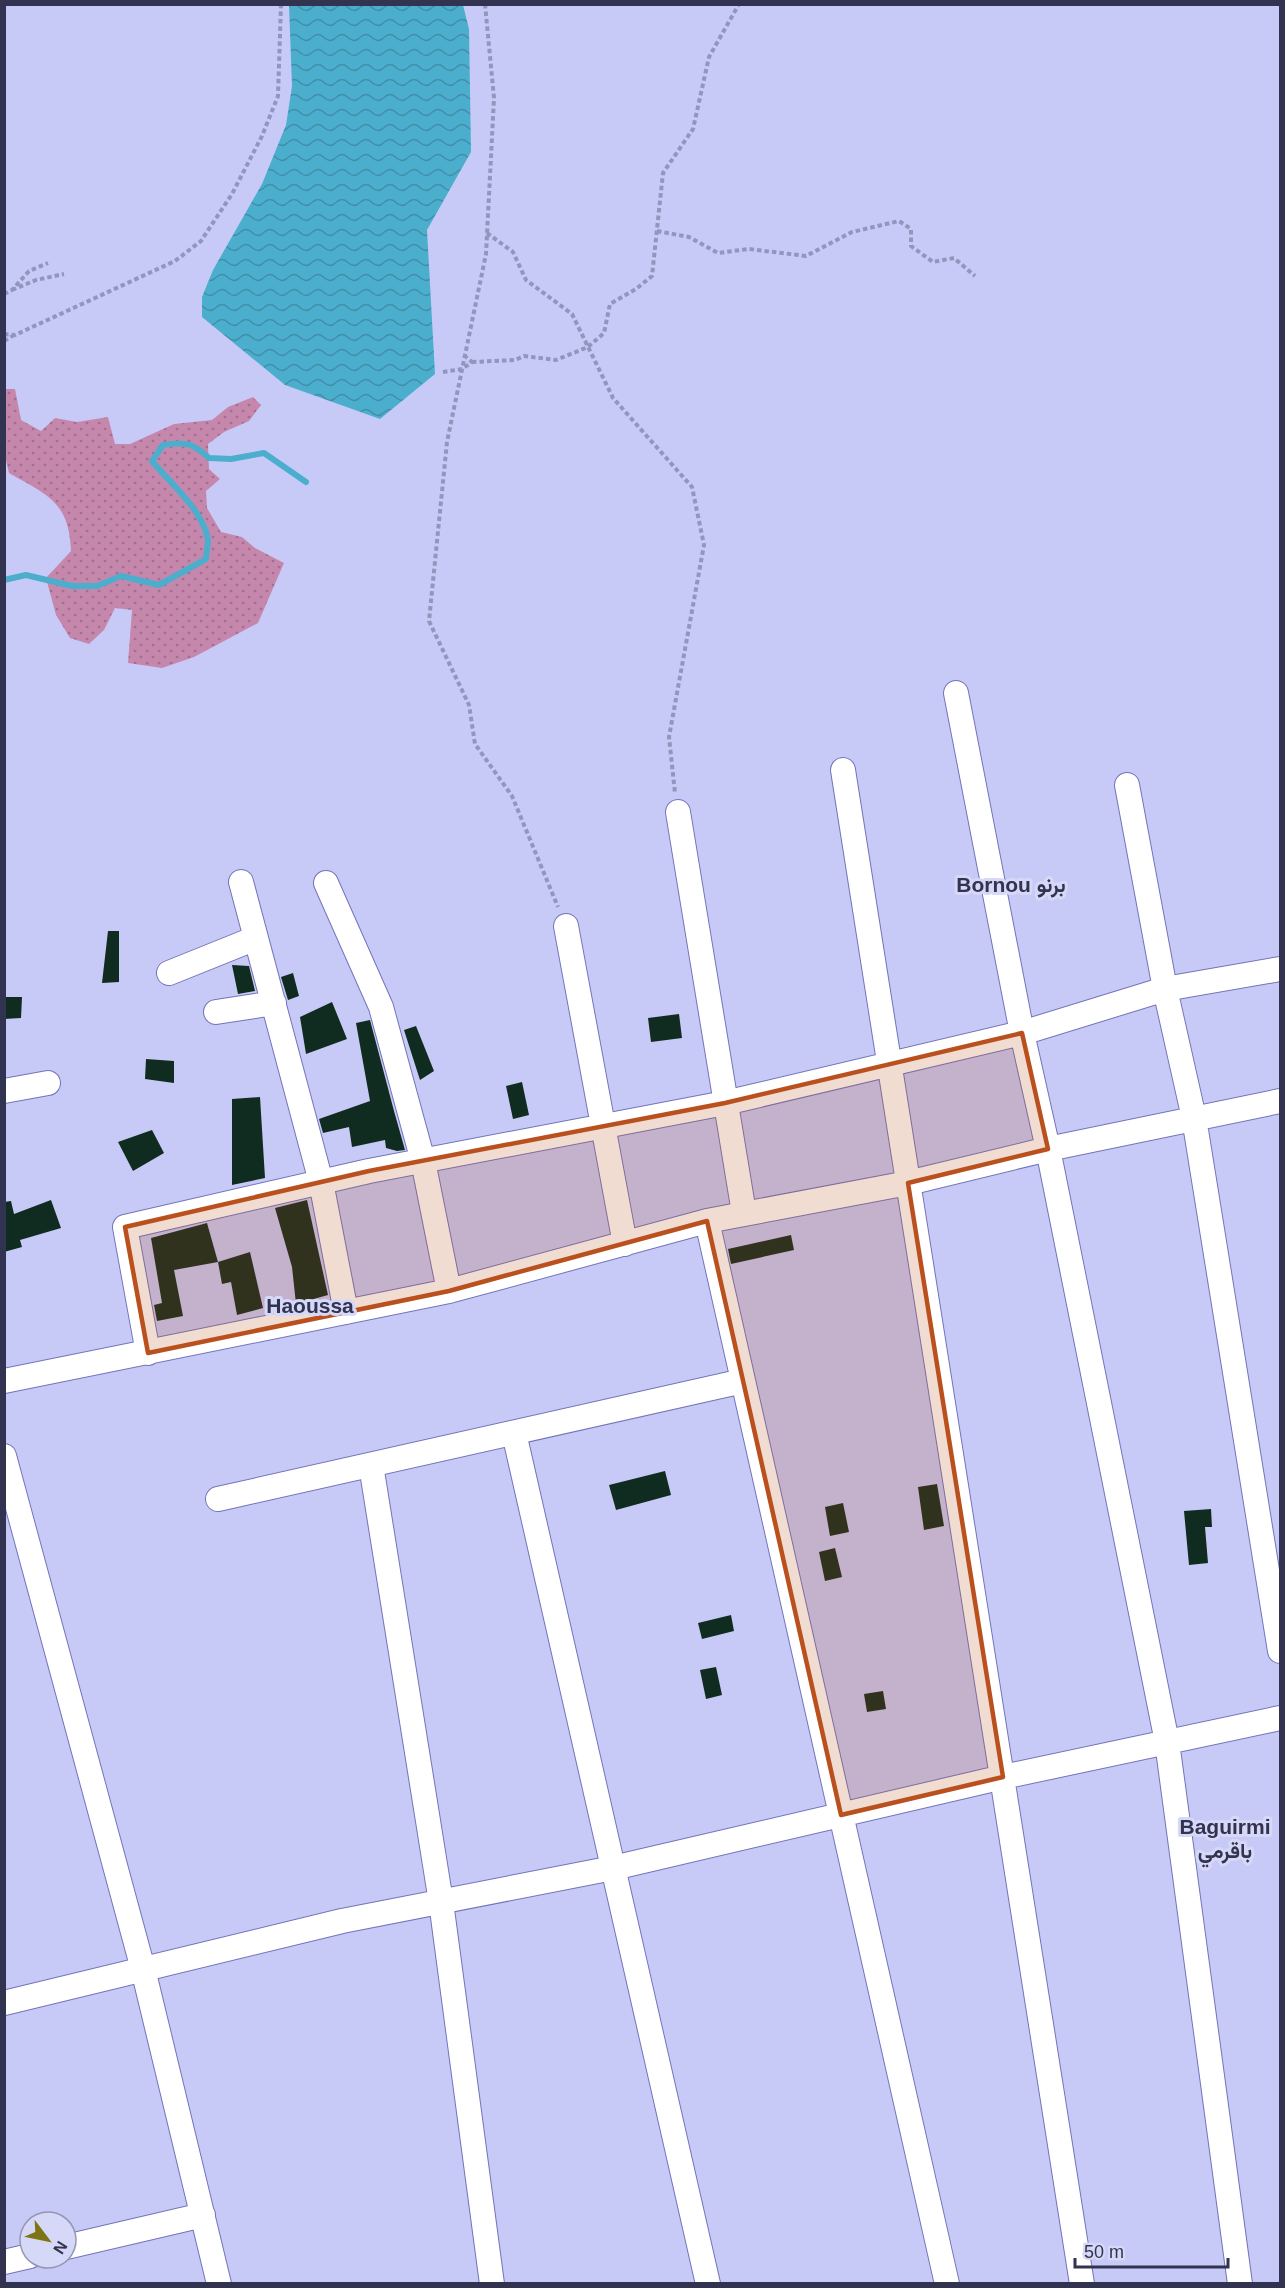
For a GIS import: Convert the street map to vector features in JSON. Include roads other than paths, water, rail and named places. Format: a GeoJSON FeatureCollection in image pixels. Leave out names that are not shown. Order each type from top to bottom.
{"type":"FeatureCollection","features":[{"type":"Feature","properties":{"kind":"street"},"geometry":{"type":"LineString","coordinates":[[956,693],[1022,1033],[1048,1149],[1167,1742],[1240,2283]]}},
{"type":"Feature","properties":{"kind":"street"},"geometry":{"type":"LineString","coordinates":[[843,770],[1082,2283]]}},
{"type":"Feature","properties":{"kind":"street"},"geometry":{"type":"LineString","coordinates":[[1127,785],[1165,989],[1194,1118],[1281,1651]]}},
{"type":"Feature","properties":{"kind":"street"},"geometry":{"type":"LineString","coordinates":[[678,812],[744,1213]]}},
{"type":"Feature","properties":{"kind":"street"},"geometry":{"type":"LineString","coordinates":[[241,882],[321,1182],[346,1312]]}},
{"type":"Feature","properties":{"kind":"street"},"geometry":{"type":"LineString","coordinates":[[326,883],[381,1007],[423,1161],[450,1291]]}},
{"type":"Feature","properties":{"kind":"street"},"geometry":{"type":"LineString","coordinates":[[566,926],[625,1244]]}},
{"type":"Feature","properties":{"kind":"street"},"geometry":{"type":"LineString","coordinates":[[170,973],[256,939]]}},
{"type":"Feature","properties":{"kind":"street"},"geometry":{"type":"LineString","coordinates":[[148,1353],[125,1227],[321,1182],[725,1103],[1022,1033],[1165,989],[1281,969]]}},
{"type":"Feature","properties":{"kind":"street"},"geometry":{"type":"LineString","coordinates":[[216,1012],[274,1003]]}},
{"type":"Feature","properties":{"kind":"street"},"geometry":{"type":"LineString","coordinates":[[4,1091],[48,1083]]}},
{"type":"Feature","properties":{"kind":"street"},"geometry":{"type":"LineString","coordinates":[[4,1381],[450,1291],[707,1221],[908,1183],[1048,1149],[1281,1101]]}},
{"type":"Feature","properties":{"kind":"street"},"geometry":{"type":"LineString","coordinates":[[707,1221],[947,2283]]}},
{"type":"Feature","properties":{"kind":"street"},"geometry":{"type":"LineString","coordinates":[[218,1499],[743,1381]]}},
{"type":"Feature","properties":{"kind":"street"},"geometry":{"type":"LineString","coordinates":[[514,1432],[708,2283]]}},
{"type":"Feature","properties":{"kind":"street"},"geometry":{"type":"LineString","coordinates":[[4,1456],[143,1969],[219,2283]]}},
{"type":"Feature","properties":{"kind":"street"},"geometry":{"type":"LineString","coordinates":[[371,1465],[441,1902],[492,2283]]}},
{"type":"Feature","properties":{"kind":"street"},"geometry":{"type":"LineString","coordinates":[[4,2003],[342,1921],[613,1868],[1003,1777],[1281,1718]]}},
{"type":"Feature","properties":{"kind":"street"},"geometry":{"type":"LineString","coordinates":[[78,2244],[203,2215]]}},
{"type":"Feature","properties":{"kind":"water"},"geometry":{"type":"Polygon","coordinates":[[[289,5],[463,5],[469,29],[471,152],[427,230],[435,374],[380,419],[285,385],[202,317],[202,297],[213,270],[262,184],[286,125],[292,86],[289,5]]]}},
{"type":"Feature","properties":{"kind":"waterway"},"geometry":{"type":"LineString","coordinates":[[4,580],[26,575],[72,586],[97,586],[121,576],[159,585],[206,559],[208,540],[200,518],[152,461],[163,445],[188,444],[209,458],[231,459],[264,453],[306,482]]}},
{"type":"Feature","properties":{"kind":"district","name":"Bornou برنو"},"geometry":{"type":"Point","coordinates":[1011,885]}},
{"type":"Feature","properties":{"kind":"district","name":"Haoussa"},"geometry":{"type":"Point","coordinates":[310,1306]}},
{"type":"Feature","properties":{"kind":"district","name":"Baguirmi باقرمي"},"geometry":{"type":"Point","coordinates":[1225,1839]}}]}
